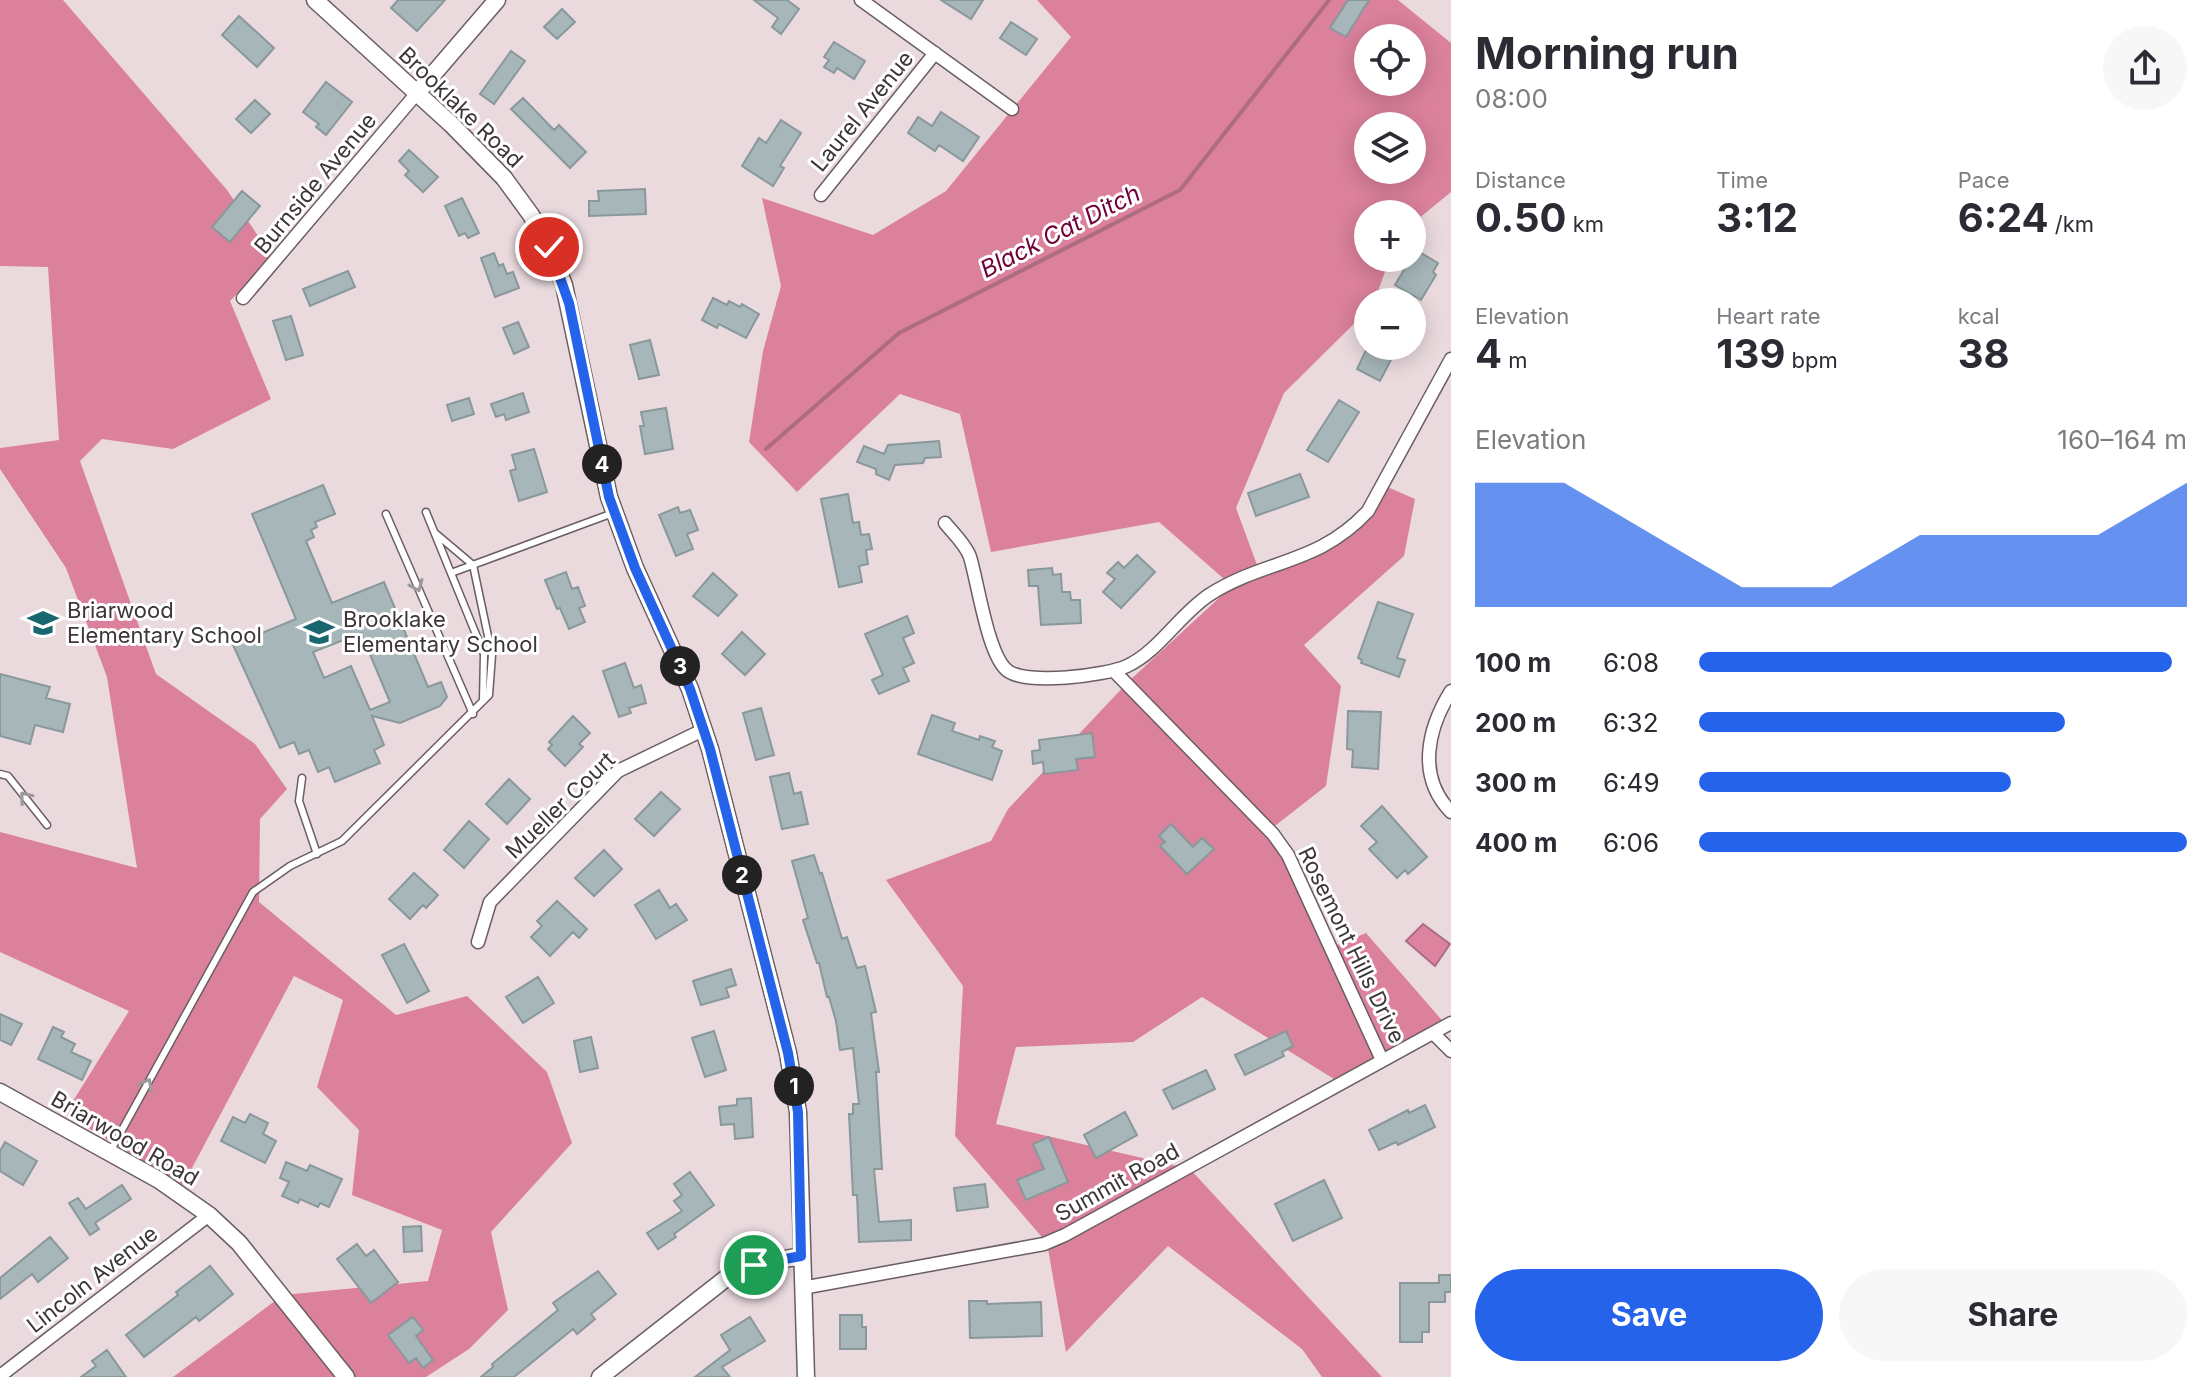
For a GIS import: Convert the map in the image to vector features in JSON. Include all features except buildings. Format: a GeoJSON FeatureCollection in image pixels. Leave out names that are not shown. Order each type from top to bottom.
{"type":"FeatureCollection","features":[{"type":"Feature","properties":{"kind":"street","name":"Brooklake Road"},"geometry":{"type":"LineString","coordinates":[[315,0],[504,178],[531,215],[549,247],[569,303],[614,512],[635,568],[677,658],[703,730],[784,1038],[795,1090],[806,1377]]}},
{"type":"Feature","properties":{"kind":"street"},"geometry":{"type":"LineString","coordinates":[[417,93],[497,0]]}},
{"type":"Feature","properties":{"kind":"street"},"geometry":{"type":"LineString","coordinates":[[861,0],[1012,109]]}},
{"type":"Feature","properties":{"kind":"street","name":"Laurel Avenue"},"geometry":{"type":"LineString","coordinates":[[821,195],[935,53]]}},
{"type":"Feature","properties":{"kind":"street","name":"Burnside Avenue"},"geometry":{"type":"LineString","coordinates":[[243,298],[417,93]]}},
{"type":"Feature","properties":{"kind":"street"},"geometry":{"type":"LineString","coordinates":[[945,523],[969,553],[996,655],[1008,671],[1029,679],[1114,671],[1142,656],[1209,595],[1319,550],[1355,526],[1368,511],[1451,359]]}},
{"type":"Feature","properties":{"kind":"street","name":"Rosemont Hills Drive"},"geometry":{"type":"LineString","coordinates":[[1114,671],[1273,834],[1288,855],[1382,1060],[1433,1033]]}},
{"type":"Feature","properties":{"kind":"street"},"geometry":{"type":"LineString","coordinates":[[1451,691],[1433,725],[1428,758],[1437,793],[1451,812]]}},
{"type":"Feature","properties":{"kind":"street","name":"Mueller Court"},"geometry":{"type":"LineString","coordinates":[[478,942],[490,902],[618,771],[703,730]]}},
{"type":"Feature","properties":{"kind":"street"},"geometry":{"type":"LineString","coordinates":[[1451,1023],[1433,1033],[1451,1051]]}},
{"type":"Feature","properties":{"kind":"street","name":"Summit Road"},"geometry":{"type":"LineString","coordinates":[[802,1288],[1044,1244],[1382,1060]]}},
{"type":"Feature","properties":{"kind":"street","name":"Briarwood Road"},"geometry":{"type":"LineString","coordinates":[[0,1092],[171,1187],[209,1215],[239,1243],[346,1377]]}},
{"type":"Feature","properties":{"kind":"street","name":"Lincoln Avenue"},"geometry":{"type":"LineString","coordinates":[[0,1376],[209,1215]]}},
{"type":"Feature","properties":{"kind":"street"},"geometry":{"type":"LineString","coordinates":[[600,1377],[725,1279],[754,1265],[801,1256]]}},
{"type":"Feature","properties":{"kind":"lane"},"geometry":{"type":"LineString","coordinates":[[426,512],[484,654],[483,700]]}},
{"type":"Feature","properties":{"kind":"lane"},"geometry":{"type":"LineString","coordinates":[[451,573],[614,512]]}},
{"type":"Feature","properties":{"kind":"lane"},"geometry":{"type":"LineString","coordinates":[[386,514],[473,714]]}},
{"type":"Feature","properties":{"kind":"lane"},"geometry":{"type":"LineString","coordinates":[[110,1153],[253,892],[290,866],[342,841],[489,695],[492,655],[473,565],[435,533]]}},
{"type":"Feature","properties":{"kind":"lane"},"geometry":{"type":"LineString","coordinates":[[0,774],[8,776],[47,825]]}},
{"type":"Feature","properties":{"kind":"lane"},"geometry":{"type":"LineString","coordinates":[[302,778],[299,801],[317,854]]}},
{"type":"Feature","properties":{"kind":"shaded area"},"geometry":{"type":"Polygon","coordinates":[[[0,0],[63,0],[227,190],[273,258],[230,301],[271,399],[173,449],[102,439],[80,461],[156,674],[255,744],[287,789],[260,819],[259,902],[396,1015],[467,996],[547,1072],[572,1143],[491,1232],[508,1310],[469,1349],[426,1377],[173,1377],[283,1295],[428,1281],[442,1230],[352,1195],[359,1130],[317,1087],[343,1000],[294,976],[183,1185],[65,1114],[129,1011],[0,952],[0,832],[137,868],[107,677],[66,568],[0,469],[0,448],[59,440],[48,267],[0,266],[0,0]]]}},
{"type":"Feature","properties":{"kind":"shaded area"},"geometry":{"type":"Polygon","coordinates":[[[1037,0],[1398,0],[1451,43],[1451,192],[1426,213],[1426,200],[1354,200],[1354,272],[1385,272],[1379,288],[1354,288],[1354,324],[1284,393],[1236,508],[1260,573],[1345,536],[1385,486],[1415,499],[1404,556],[1304,645],[1341,686],[1326,786],[1271,829],[1332,947],[1366,933],[1447,1026],[1342,1084],[1202,997],[1133,1042],[1016,1047],[996,1124],[1190,1169],[1382,1377],[1322,1377],[1302,1349],[1168,1246],[1066,1352],[1047,1243],[955,1136],[963,986],[886,880],[991,841],[1008,809],[1129,681],[1232,586],[1159,522],[991,552],[960,414],[900,394],[797,492],[749,442],[763,351],[781,286],[762,198],[873,235],[946,191],[1071,37],[1037,0]]]}},
{"type":"Feature","properties":{"kind":"shaded area"},"geometry":{"type":"Polygon","coordinates":[[[1423,924],[1450,944],[1435,966],[1406,941],[1423,924]]]}},
{"type":"Feature","properties":{"kind":"waterway","name":"Black Cat Ditch"},"geometry":{"type":"LineString","coordinates":[[766,449],[899,333],[1180,190],[1329,0]]}},
{"type":"Feature","properties":{"kind":"place","name":"Briarwood Elementary School"},"geometry":{"type":"Point","coordinates":[43,623]}},
{"type":"Feature","properties":{"kind":"place","name":"Brooklake Elementary School"},"geometry":{"type":"Point","coordinates":[319,632]}},
{"type":"Feature","properties":{"kind":"route"},"geometry":{"type":"LineString","coordinates":[[549,247],[569,303],[609,497],[622,538],[690,689],[710,749],[788,1053],[798,1112],[801,1256],[754,1265]]}}]}
